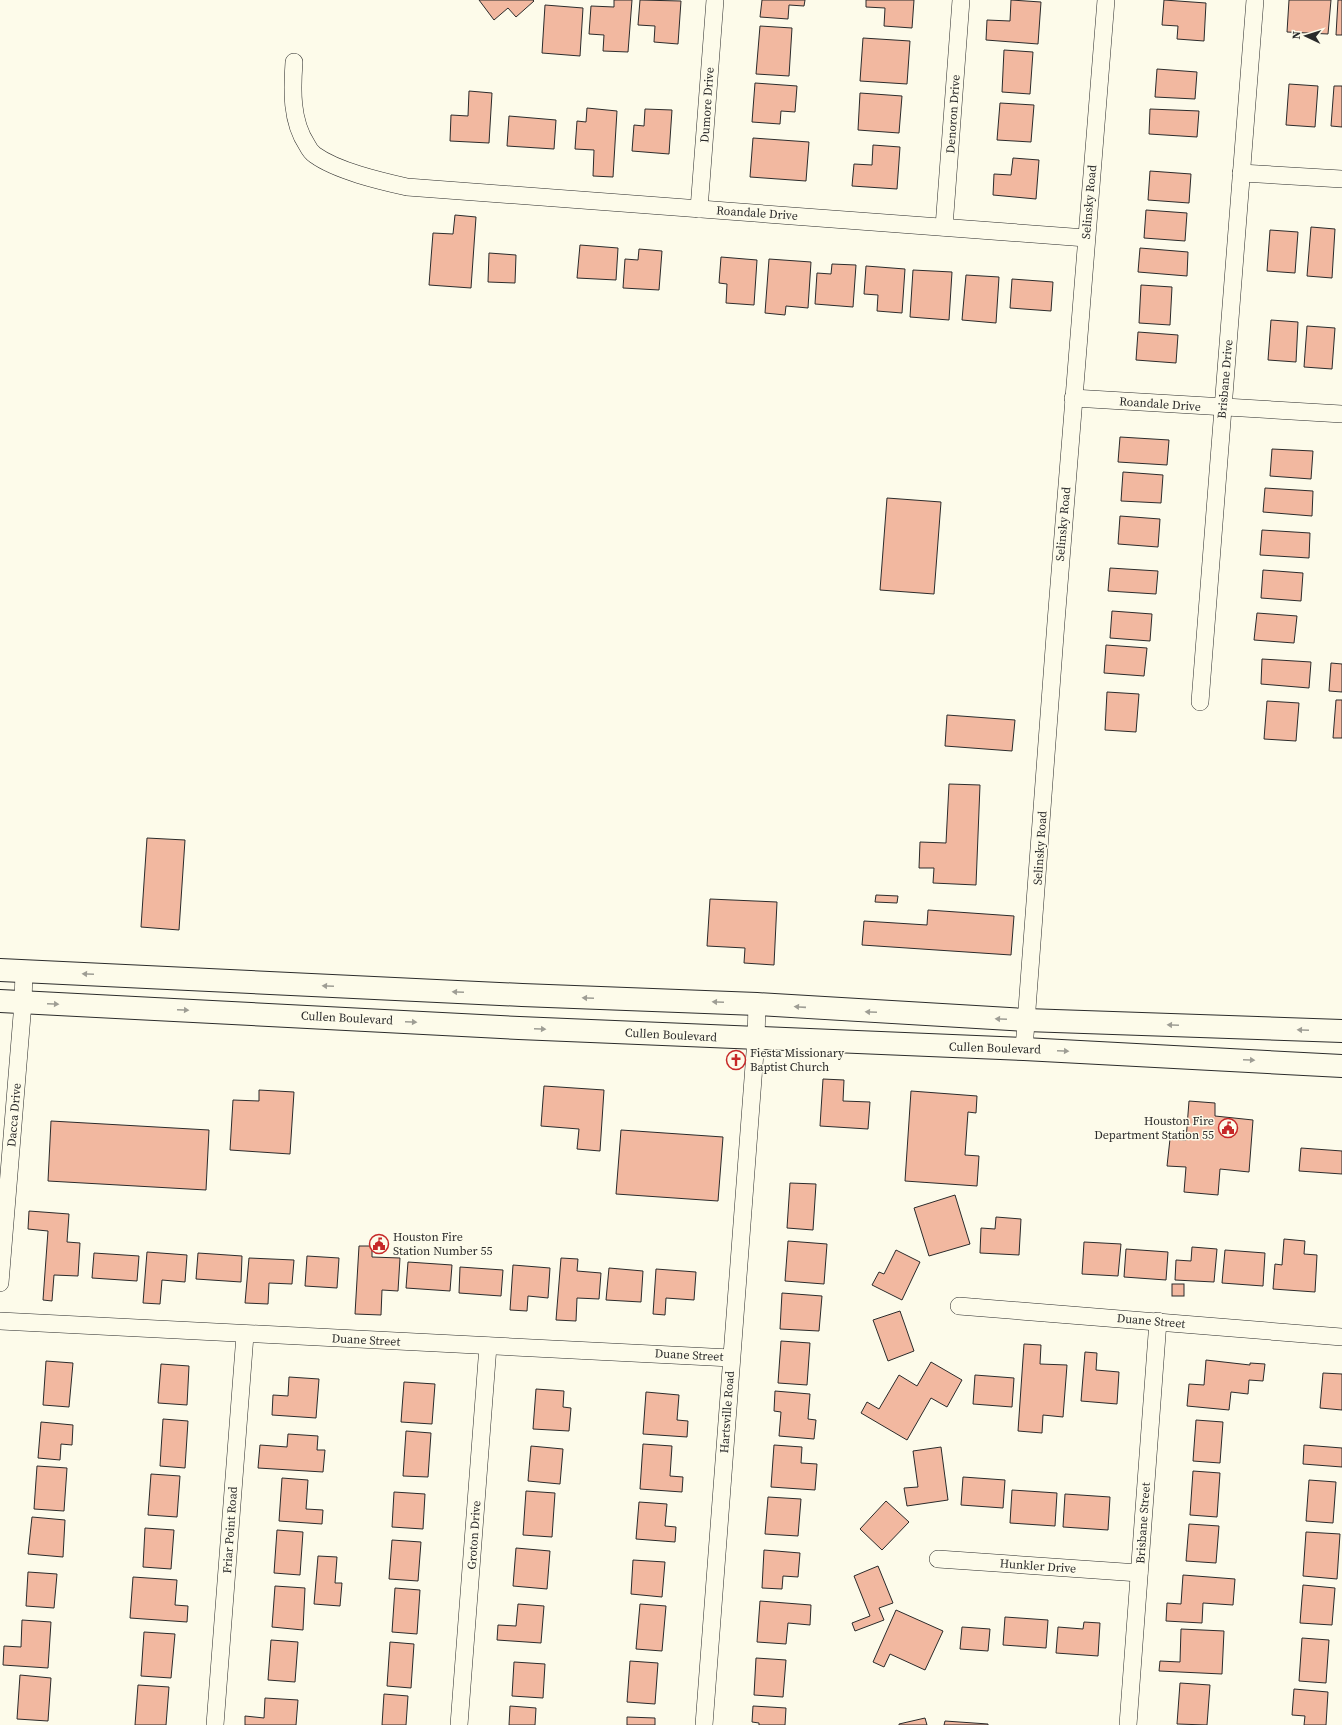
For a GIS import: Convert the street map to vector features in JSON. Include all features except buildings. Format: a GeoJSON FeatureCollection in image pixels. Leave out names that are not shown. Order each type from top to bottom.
{"type":"FeatureCollection","features":[{"type":"Feature","properties":{"kind":"main road"},"geometry":{"type":"LineString","coordinates":[[0,970],[522,996],[757,1004],[1026,1020],[1342,1031]]}},
{"type":"Feature","properties":{"kind":"main road"},"geometry":{"type":"LineString","coordinates":[[288,1015],[292,984]]}},
{"type":"Feature","properties":{"kind":"main road"},"geometry":{"type":"LineString","coordinates":[[519,1028],[522,996]]}},
{"type":"Feature","properties":{"kind":"main road","name":"Cullen Boulevard"},"geometry":{"type":"LineString","coordinates":[[0,1002],[756,1039],[1024,1049],[1342,1066]]}},
{"type":"Feature","properties":{"kind":"main road"},"geometry":{"type":"LineString","coordinates":[[1225,1059],[1228,1027]]}},
{"type":"Feature","properties":{"kind":"street","name":"Dumore Drive"},"geometry":{"type":"LineString","coordinates":[[699,209],[715,0]]}},
{"type":"Feature","properties":{"kind":"street","name":"Denoron Drive"},"geometry":{"type":"LineString","coordinates":[[944,227],[961,0]]}},
{"type":"Feature","properties":{"kind":"street","name":"Selinsky Road"},"geometry":{"type":"LineString","coordinates":[[1024,1049],[1073,398],[1106,0]]}},
{"type":"Feature","properties":{"kind":"street","name":"Brisbane Drive"},"geometry":{"type":"LineString","coordinates":[[1200,702],[1255,0]]}},
{"type":"Feature","properties":{"kind":"street","name":"Roandale Drive"},"geometry":{"type":"LineString","coordinates":[[294,62],[292,89],[295,116],[302,138],[314,155],[339,167],[377,180],[428,189],[1086,238]]}},
{"type":"Feature","properties":{"kind":"street"},"geometry":{"type":"LineString","coordinates":[[1241,173],[1342,179]]}},
{"type":"Feature","properties":{"kind":"street","name":"Roandale Drive"},"geometry":{"type":"LineString","coordinates":[[1073,398],[1342,414]]}},
{"type":"Feature","properties":{"kind":"street","name":"Dacca Drive"},"geometry":{"type":"LineString","coordinates":[[0,1283],[23,1003],[24,971]]}},
{"type":"Feature","properties":{"kind":"street","name":"Hartsville Road"},"geometry":{"type":"LineString","coordinates":[[704,1725],[756,1039],[757,1004]]}},
{"type":"Feature","properties":{"kind":"street","name":"Duane Street"},"geometry":{"type":"LineString","coordinates":[[959,1306],[1342,1337]]}},
{"type":"Feature","properties":{"kind":"street","name":"Duane Street"},"geometry":{"type":"LineString","coordinates":[[0,1321],[244,1335],[731,1358]]}},
{"type":"Feature","properties":{"kind":"street","name":"Brisbane Street"},"geometry":{"type":"LineString","coordinates":[[1128,1725],[1158,1322]]}},
{"type":"Feature","properties":{"kind":"street","name":"Friar Point Road"},"geometry":{"type":"LineString","coordinates":[[215,1725],[244,1335]]}},
{"type":"Feature","properties":{"kind":"street","name":"Groton Drive"},"geometry":{"type":"LineString","coordinates":[[460,1725],[488,1346]]}},
{"type":"Feature","properties":{"kind":"street","name":"Hunkler Drive"},"geometry":{"type":"LineString","coordinates":[[938,1559],[1139,1574]]}},
{"type":"Feature","properties":{"kind":"place","name":"Fiesta Missionary Baptist Church"},"geometry":{"type":"Point","coordinates":[736,1060]}},
{"type":"Feature","properties":{"kind":"place","name":"Houston Fire Department Station 55"},"geometry":{"type":"Point","coordinates":[1228,1128]}},
{"type":"Feature","properties":{"kind":"place","name":"Houston Fire Station Number 55"},"geometry":{"type":"Point","coordinates":[379,1244]}}]}
